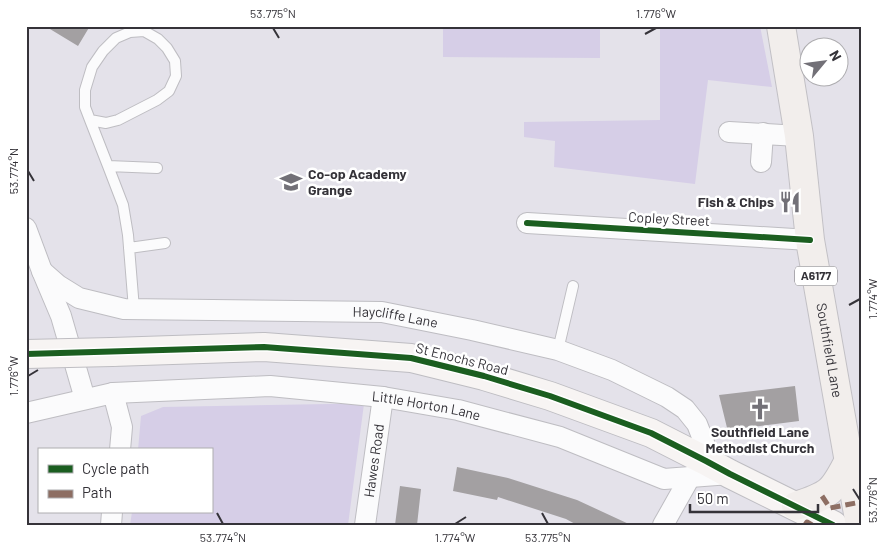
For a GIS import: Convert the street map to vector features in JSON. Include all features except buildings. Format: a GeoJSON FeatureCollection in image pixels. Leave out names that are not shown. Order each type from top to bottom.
{"type":"FeatureCollection","features":[{"type":"Feature","properties":{"kind":"main road","name":"Southfield Lane"},"geometry":{"type":"LineString","coordinates":[[781,26],[799,136],[810,240],[854,469],[860,525]]}},
{"type":"Feature","properties":{"kind":"main road"},"geometry":{"type":"LineString","coordinates":[[792,511],[828,493],[854,469]]}},
{"type":"Feature","properties":{"kind":"street"},"geometry":{"type":"LineString","coordinates":[[729,132],[799,136]]}},
{"type":"Feature","properties":{"kind":"street"},"geometry":{"type":"LineString","coordinates":[[761,162],[763,133]]}},
{"type":"Feature","properties":{"kind":"street","name":"Copley Street"},"geometry":{"type":"LineString","coordinates":[[527,223],[810,240]]}},
{"type":"Feature","properties":{"kind":"street","name":"Haycliffe Lane"},"geometry":{"type":"LineString","coordinates":[[26,228],[61,316],[85,399]]}},
{"type":"Feature","properties":{"kind":"street","name":"Haycliffe Lane"},"geometry":{"type":"LineString","coordinates":[[42,271],[58,285],[79,298],[124,309],[382,312],[558,350],[612,370],[685,409],[697,424],[704,442],[698,469]]}},
{"type":"Feature","properties":{"kind":"street","name":"St Enochs Road"},"geometry":{"type":"LineString","coordinates":[[26,354],[264,347],[411,358],[484,376],[550,396],[651,433],[698,469],[730,474],[792,511],[833,525]]}},
{"type":"Feature","properties":{"kind":"street","name":"Little Horton Lane"},"geometry":{"type":"LineString","coordinates":[[26,413],[113,393],[270,386],[383,397],[458,410],[560,437],[664,479],[698,469]]}},
{"type":"Feature","properties":{"kind":"street"},"geometry":{"type":"LineString","coordinates":[[113,393],[122,427],[120,448]]}},
{"type":"Feature","properties":{"kind":"street","name":"Hawes Road"},"geometry":{"type":"LineString","coordinates":[[365,525],[383,397]]}},
{"type":"Feature","properties":{"kind":"street"},"geometry":{"type":"LineString","coordinates":[[663,525],[698,469]]}},
{"type":"Feature","properties":{"kind":"lane"},"geometry":{"type":"LineString","coordinates":[[90,120],[106,123],[118,120],[157,100],[169,91],[176,76],[175,61],[167,48],[158,39],[144,31],[130,32],[116,38],[103,51],[92,67],[85,90],[85,107],[122,205],[128,235],[134,309]]}},
{"type":"Feature","properties":{"kind":"lane"},"geometry":{"type":"LineString","coordinates":[[108,166],[157,168]]}},
{"type":"Feature","properties":{"kind":"lane"},"geometry":{"type":"LineString","coordinates":[[129,248],[165,244]]}},
{"type":"Feature","properties":{"kind":"lane"},"geometry":{"type":"LineString","coordinates":[[558,350],[573,286]]}},
{"type":"Feature","properties":{"kind":"shaded area"},"geometry":{"type":"Polygon","coordinates":[[[443,26],[600,26],[600,58],[443,57],[443,26]]]}},
{"type":"Feature","properties":{"kind":"shaded area"},"geometry":{"type":"Polygon","coordinates":[[[660,26],[760,26],[772,87],[708,80],[695,184],[554,167],[555,141],[524,137],[524,122],[660,120],[660,26]]]}},
{"type":"Feature","properties":{"kind":"shaded area"},"geometry":{"type":"Polygon","coordinates":[[[364,404],[348,525],[130,525],[132,514],[212,514],[212,448],[138,448],[141,416],[163,407],[364,404]]]}},
{"type":"Feature","properties":{"kind":"marked path"},"geometry":{"type":"LineString","coordinates":[[822,496],[830,508],[856,503]]}},
{"type":"Feature","properties":{"kind":"marked path"},"geometry":{"type":"LineString","coordinates":[[805,525],[807,522],[812,525]]}},
{"type":"Feature","properties":{"kind":"cycle path"},"geometry":{"type":"LineString","coordinates":[[527,223],[810,240]]}},
{"type":"Feature","properties":{"kind":"cycle path"},"geometry":{"type":"LineString","coordinates":[[26,354],[264,347],[411,358],[484,376],[550,396],[651,433],[833,525]]}},
{"type":"Feature","properties":{"kind":"place","name":"Co-op Academy Grange"},"geometry":{"type":"Point","coordinates":[291,182]}},
{"type":"Feature","properties":{"kind":"place","name":"Fish & Chips"},"geometry":{"type":"Point","coordinates":[790,202]}},
{"type":"Feature","properties":{"kind":"place","name":"Southfield Lane Methodist Church"},"geometry":{"type":"Point","coordinates":[760,409]}}]}
